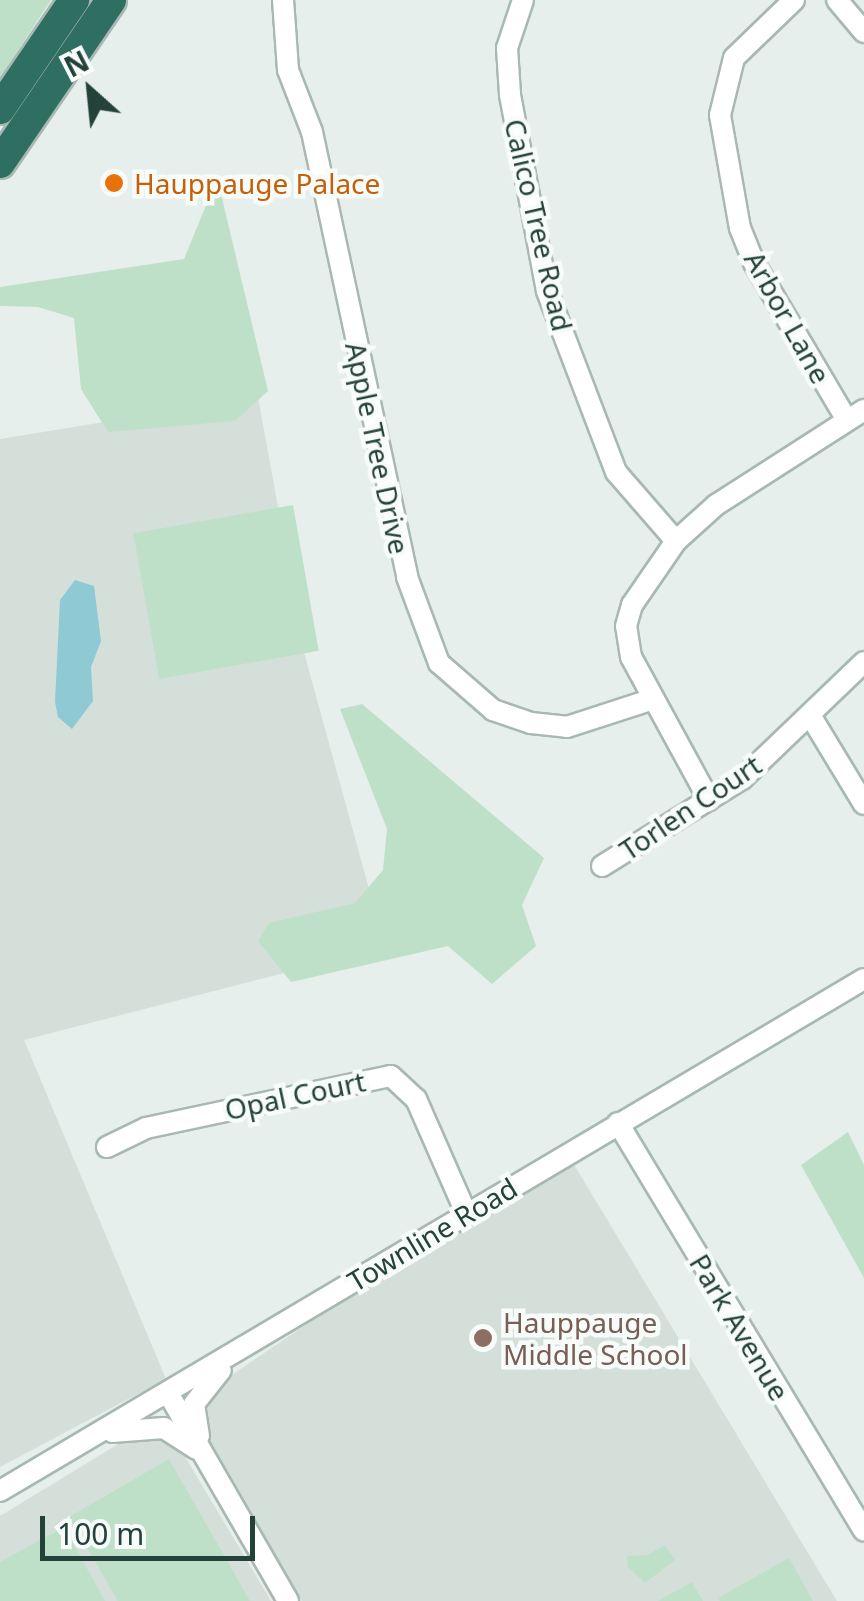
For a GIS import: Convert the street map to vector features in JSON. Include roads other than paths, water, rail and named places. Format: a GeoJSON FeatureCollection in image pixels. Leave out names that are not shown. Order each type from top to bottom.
{"type":"FeatureCollection","features":[{"type":"Feature","properties":{"kind":"highway"},"geometry":{"type":"LineString","coordinates":[[0,109],[74,0]]}},
{"type":"Feature","properties":{"kind":"highway"},"geometry":{"type":"LineString","coordinates":[[0,164],[111,0]]}},
{"type":"Feature","properties":{"kind":"street","name":"Apple Tree Drive"},"geometry":{"type":"LineString","coordinates":[[283,0],[288,70],[312,132],[406,577],[438,663],[493,710],[531,724],[567,726],[650,700]]}},
{"type":"Feature","properties":{"kind":"street","name":"Calico Tree Road"},"geometry":{"type":"LineString","coordinates":[[523,0],[507,48],[510,95],[548,290],[616,472],[676,541]]}},
{"type":"Feature","properties":{"kind":"street","name":"Arbor Lane"},"geometry":{"type":"LineString","coordinates":[[794,0],[734,58],[720,115],[740,228],[754,263],[855,415]]}},
{"type":"Feature","properties":{"kind":"street"},"geometry":{"type":"LineString","coordinates":[[836,0],[864,32]]}},
{"type":"Feature","properties":{"kind":"street"},"geometry":{"type":"LineString","coordinates":[[709,800],[650,700],[626,626],[644,581],[676,541],[759,474],[855,415]]}},
{"type":"Feature","properties":{"kind":"street","name":"Torlen Court"},"geometry":{"type":"LineString","coordinates":[[602,866],[742,779],[864,662]]}},
{"type":"Feature","properties":{"kind":"street"},"geometry":{"type":"LineString","coordinates":[[810,715],[864,804]]}},
{"type":"Feature","properties":{"kind":"street","name":"Townline Road"},"geometry":{"type":"LineString","coordinates":[[0,1491],[864,978]]}},
{"type":"Feature","properties":{"kind":"street","name":"Opal Court"},"geometry":{"type":"LineString","coordinates":[[107,1148],[146,1128],[390,1076],[416,1099],[466,1213]]}},
{"type":"Feature","properties":{"kind":"street","name":"Park Avenue"},"geometry":{"type":"LineString","coordinates":[[618,1122],[864,1530]]}},
{"type":"Feature","properties":{"kind":"street"},"geometry":{"type":"LineString","coordinates":[[210,1466],[194,1404],[241,1349]]}},
{"type":"Feature","properties":{"kind":"street"},"geometry":{"type":"LineString","coordinates":[[168,1393],[288,1601]]}},
{"type":"Feature","properties":{"kind":"street"},"geometry":{"type":"LineString","coordinates":[[91,1437],[164,1428],[210,1466]]}},
{"type":"Feature","properties":{"kind":"street"},"geometry":{"type":"LineString","coordinates":[[0,1474],[48,1462]]}},
{"type":"Feature","properties":{"kind":"water"},"geometry":{"type":"Polygon","coordinates":[[[75,580],[94,586],[101,641],[91,667],[93,701],[72,729],[58,717],[55,702],[60,600],[75,580]]]}},
{"type":"Feature","properties":{"kind":"place","name":"Hauppauge Palace"},"geometry":{"type":"Point","coordinates":[114,183]}},
{"type":"Feature","properties":{"kind":"place","name":"Hauppauge Middle School"},"geometry":{"type":"Point","coordinates":[483,1338]}}]}
